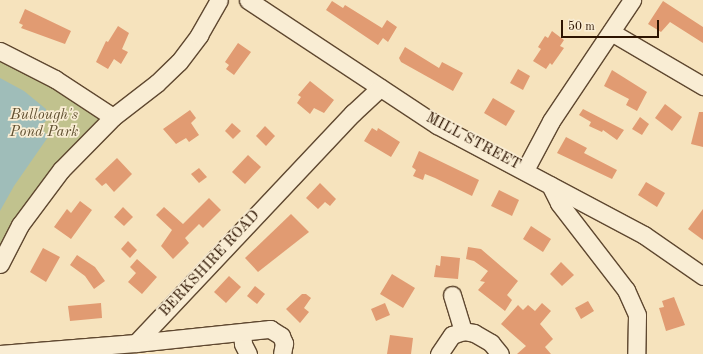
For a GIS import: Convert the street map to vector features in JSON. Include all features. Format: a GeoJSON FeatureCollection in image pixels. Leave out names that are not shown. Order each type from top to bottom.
{"type":"FeatureCollection","features":[{"type":"Feature","properties":{"kind":"street"},"geometry":{"type":"LineString","coordinates":[[0,264],[14,234],[45,190],[72,158],[113,117],[157,83],[179,62],[199,35],[219,0]]}},
{"type":"Feature","properties":{"kind":"street","name":"MILL STREET"},"geometry":{"type":"LineString","coordinates":[[248,0],[437,125],[525,170],[644,235],[703,276]]}},
{"type":"Feature","properties":{"kind":"street"},"geometry":{"type":"LineString","coordinates":[[525,170],[551,121],[632,0]]}},
{"type":"Feature","properties":{"kind":"street"},"geometry":{"type":"LineString","coordinates":[[611,32],[703,86]]}},
{"type":"Feature","properties":{"kind":"street"},"geometry":{"type":"LineString","coordinates":[[0,51],[54,79],[113,117]]}},
{"type":"Feature","properties":{"kind":"street","name":"BERKSHIRE ROAD"},"geometry":{"type":"LineString","coordinates":[[136,343],[353,112],[380,88]]}},
{"type":"Feature","properties":{"kind":"street"},"geometry":{"type":"LineString","coordinates":[[550,185],[558,202],[626,290],[637,315],[636,354]]}},
{"type":"Feature","properties":{"kind":"street"},"geometry":{"type":"LineString","coordinates":[[452,295],[463,331]]}},
{"type":"Feature","properties":{"kind":"street"},"geometry":{"type":"LineString","coordinates":[[0,354],[242,334],[270,329],[281,336],[284,343],[282,354]]}},
{"type":"Feature","properties":{"kind":"street"},"geometry":{"type":"LineString","coordinates":[[439,354],[452,335],[463,331],[474,333],[491,343],[500,354]]}},
{"type":"Feature","properties":{"kind":"street"},"geometry":{"type":"LineString","coordinates":[[242,334],[243,344],[248,354]]}},
{"type":"Feature","properties":{"kind":"green space","name":"Bullough's Pond Park"},"geometry":{"type":"Polygon","coordinates":[[[0,51],[113,117],[95,134],[0,264],[0,51]]]}},
{"type":"Feature","properties":{"kind":"water"},"geometry":{"type":"Polygon","coordinates":[[[0,78],[24,91],[46,109],[46,121],[40,126],[48,137],[14,186],[0,211],[0,78]]]}},
{"type":"Feature","properties":{"kind":"building"},"geometry":{"type":"Polygon","coordinates":[[[332,1],[343,8],[345,5],[382,28],[387,20],[397,27],[388,42],[383,38],[378,45],[326,10],[332,1]]]}},
{"type":"Feature","properties":{"kind":"building"},"geometry":{"type":"Polygon","coordinates":[[[663,1],[703,27],[703,43],[670,22],[661,32],[648,24],[663,1]]]}},
{"type":"Feature","properties":{"kind":"building"},"geometry":{"type":"Polygon","coordinates":[[[25,9],[71,31],[65,44],[21,28],[23,25],[19,23],[25,9]]]}},
{"type":"Feature","properties":{"kind":"building"},"geometry":{"type":"Polygon","coordinates":[[[118,26],[129,33],[122,49],[128,52],[121,64],[114,59],[108,69],[96,62],[106,41],[108,42],[118,26]]]}},
{"type":"Feature","properties":{"kind":"building"},"geometry":{"type":"Polygon","coordinates":[[[552,31],[564,40],[560,46],[564,48],[552,65],[550,63],[546,69],[533,61],[541,49],[538,47],[545,36],[548,38],[552,31]]]}},
{"type":"Feature","properties":{"kind":"building"},"geometry":{"type":"Polygon","coordinates":[[[238,43],[251,52],[234,75],[226,69],[229,65],[225,62],[238,43]]]}},
{"type":"Feature","properties":{"kind":"building"},"geometry":{"type":"Polygon","coordinates":[[[405,47],[439,68],[442,62],[463,73],[453,91],[401,62],[399,58],[405,47]]]}},
{"type":"Feature","properties":{"kind":"building"},"geometry":{"type":"Polygon","coordinates":[[[518,69],[530,76],[523,90],[510,83],[518,69]]]}},
{"type":"Feature","properties":{"kind":"building"},"geometry":{"type":"Polygon","coordinates":[[[612,70],[647,92],[637,111],[626,105],[629,99],[604,86],[612,70]]]}},
{"type":"Feature","properties":{"kind":"building"},"geometry":{"type":"Polygon","coordinates":[[[310,81],[334,100],[324,113],[314,108],[310,114],[297,103],[301,97],[298,95],[310,81]]]}},
{"type":"Feature","properties":{"kind":"building"},"geometry":{"type":"Polygon","coordinates":[[[493,98],[515,111],[506,126],[484,113],[493,98]]]}},
{"type":"Feature","properties":{"kind":"building"},"geometry":{"type":"Polygon","coordinates":[[[665,104],[682,117],[672,131],[655,118],[665,104]]]}},
{"type":"Feature","properties":{"kind":"building"},"geometry":{"type":"Polygon","coordinates":[[[583,109],[624,130],[617,140],[603,130],[602,132],[589,126],[591,122],[579,115],[583,109]]]}},
{"type":"Feature","properties":{"kind":"building"},"geometry":{"type":"Polygon","coordinates":[[[190,110],[196,118],[191,123],[199,135],[189,142],[186,138],[176,144],[163,129],[190,110]]]}},
{"type":"Feature","properties":{"kind":"building"},"geometry":{"type":"Polygon","coordinates":[[[699,112],[703,112],[703,147],[691,144],[699,112]]]}},
{"type":"Feature","properties":{"kind":"building"},"geometry":{"type":"Polygon","coordinates":[[[640,117],[649,124],[642,135],[632,129],[640,117]]]}},
{"type":"Feature","properties":{"kind":"building"},"geometry":{"type":"Polygon","coordinates":[[[232,123],[241,131],[233,139],[225,131],[232,123]]]}},
{"type":"Feature","properties":{"kind":"building"},"geometry":{"type":"Polygon","coordinates":[[[265,126],[275,136],[266,146],[256,136],[265,126]]]}},
{"type":"Feature","properties":{"kind":"building"},"geometry":{"type":"Polygon","coordinates":[[[372,128],[377,131],[378,128],[400,142],[391,157],[364,141],[372,128]]]}},
{"type":"Feature","properties":{"kind":"building"},"geometry":{"type":"Polygon","coordinates":[[[566,137],[587,148],[584,153],[617,170],[612,179],[557,153],[566,137]]]}},
{"type":"Feature","properties":{"kind":"building"},"geometry":{"type":"Polygon","coordinates":[[[419,151],[479,180],[472,196],[425,174],[423,180],[413,176],[416,170],[412,167],[419,151]]]}},
{"type":"Feature","properties":{"kind":"building"},"geometry":{"type":"Polygon","coordinates":[[[248,155],[261,167],[245,184],[232,172],[248,155]]]}},
{"type":"Feature","properties":{"kind":"building"},"geometry":{"type":"Polygon","coordinates":[[[117,158],[132,174],[114,192],[106,183],[102,186],[95,179],[117,158]]]}},
{"type":"Feature","properties":{"kind":"building"},"geometry":{"type":"Polygon","coordinates":[[[199,168],[207,177],[199,183],[191,174],[199,168]]]}},
{"type":"Feature","properties":{"kind":"building"},"geometry":{"type":"Polygon","coordinates":[[[646,182],[665,193],[657,207],[638,195],[646,182]]]}},
{"type":"Feature","properties":{"kind":"building"},"geometry":{"type":"Polygon","coordinates":[[[320,183],[336,199],[330,206],[325,202],[318,209],[306,198],[320,183]]]}},
{"type":"Feature","properties":{"kind":"building"},"geometry":{"type":"Polygon","coordinates":[[[499,190],[519,200],[512,216],[491,206],[499,190]]]}},
{"type":"Feature","properties":{"kind":"building"},"geometry":{"type":"Polygon","coordinates":[[[209,198],[221,210],[203,228],[199,224],[185,238],[189,243],[173,259],[161,246],[172,230],[156,215],[164,207],[183,224],[209,198]]]}},
{"type":"Feature","properties":{"kind":"building"},"geometry":{"type":"Polygon","coordinates":[[[80,201],[92,210],[71,239],[54,227],[67,209],[71,213],[80,201]]]}},
{"type":"Feature","properties":{"kind":"building"},"geometry":{"type":"Polygon","coordinates":[[[123,207],[133,217],[124,226],[114,217],[123,207]]]}},
{"type":"Feature","properties":{"kind":"building"},"geometry":{"type":"Polygon","coordinates":[[[703,209],[703,240],[688,229],[703,209]]]}},
{"type":"Feature","properties":{"kind":"building"},"geometry":{"type":"Polygon","coordinates":[[[291,214],[309,232],[258,272],[245,258],[291,214]]]}},
{"type":"Feature","properties":{"kind":"building"},"geometry":{"type":"Polygon","coordinates":[[[531,226],[551,239],[543,252],[523,239],[531,226]]]}},
{"type":"Feature","properties":{"kind":"building"},"geometry":{"type":"Polygon","coordinates":[[[128,241],[137,250],[130,258],[121,249],[128,241]]]}},
{"type":"Feature","properties":{"kind":"building"},"geometry":{"type":"Polygon","coordinates":[[[468,247],[481,249],[518,281],[507,295],[512,300],[505,311],[478,290],[485,282],[480,281],[488,271],[474,261],[466,259],[468,247]]]}},
{"type":"Feature","properties":{"kind":"building"},"geometry":{"type":"Polygon","coordinates":[[[43,248],[60,257],[46,282],[30,272],[43,248]]]}},
{"type":"Feature","properties":{"kind":"building"},"geometry":{"type":"Polygon","coordinates":[[[77,255],[95,267],[105,281],[94,289],[85,276],[70,265],[77,255]]]}},
{"type":"Feature","properties":{"kind":"building"},"geometry":{"type":"Polygon","coordinates":[[[441,256],[460,258],[458,279],[434,277],[436,265],[440,266],[441,256]]]}},
{"type":"Feature","properties":{"kind":"building"},"geometry":{"type":"Polygon","coordinates":[[[137,259],[157,277],[142,294],[128,282],[136,273],[130,267],[137,259]]]}},
{"type":"Feature","properties":{"kind":"building"},"geometry":{"type":"Polygon","coordinates":[[[561,262],[574,275],[562,286],[550,274],[561,262]]]}},
{"type":"Feature","properties":{"kind":"building"},"geometry":{"type":"Polygon","coordinates":[[[392,274],[415,288],[403,308],[380,294],[392,274]]]}},
{"type":"Feature","properties":{"kind":"building"},"geometry":{"type":"Polygon","coordinates":[[[229,276],[241,287],[226,303],[214,292],[229,276]]]}},
{"type":"Feature","properties":{"kind":"building"},"geometry":{"type":"Polygon","coordinates":[[[255,286],[265,294],[257,304],[247,296],[255,286]]]}},
{"type":"Feature","properties":{"kind":"building"},"geometry":{"type":"Polygon","coordinates":[[[302,294],[306,294],[311,298],[304,308],[309,312],[300,323],[286,309],[302,294]]]}},
{"type":"Feature","properties":{"kind":"building"},"geometry":{"type":"Polygon","coordinates":[[[674,297],[685,325],[666,331],[659,308],[664,307],[662,301],[674,297]]]}},
{"type":"Feature","properties":{"kind":"building"},"geometry":{"type":"Polygon","coordinates":[[[588,301],[594,311],[581,319],[575,308],[588,301]]]}},
{"type":"Feature","properties":{"kind":"building"},"geometry":{"type":"Polygon","coordinates":[[[101,303],[102,318],[70,321],[68,306],[101,303]]]}},
{"type":"Feature","properties":{"kind":"building"},"geometry":{"type":"Polygon","coordinates":[[[385,303],[390,315],[376,321],[371,309],[385,303]]]}},
{"type":"Feature","properties":{"kind":"building"},"geometry":{"type":"Polygon","coordinates":[[[542,303],[551,311],[540,324],[553,339],[545,347],[551,354],[517,354],[526,346],[501,324],[518,305],[523,310],[528,305],[535,311],[542,303]]]}},
{"type":"Feature","properties":{"kind":"building"},"geometry":{"type":"Polygon","coordinates":[[[390,335],[413,338],[411,354],[387,354],[390,335]]]}}]}
